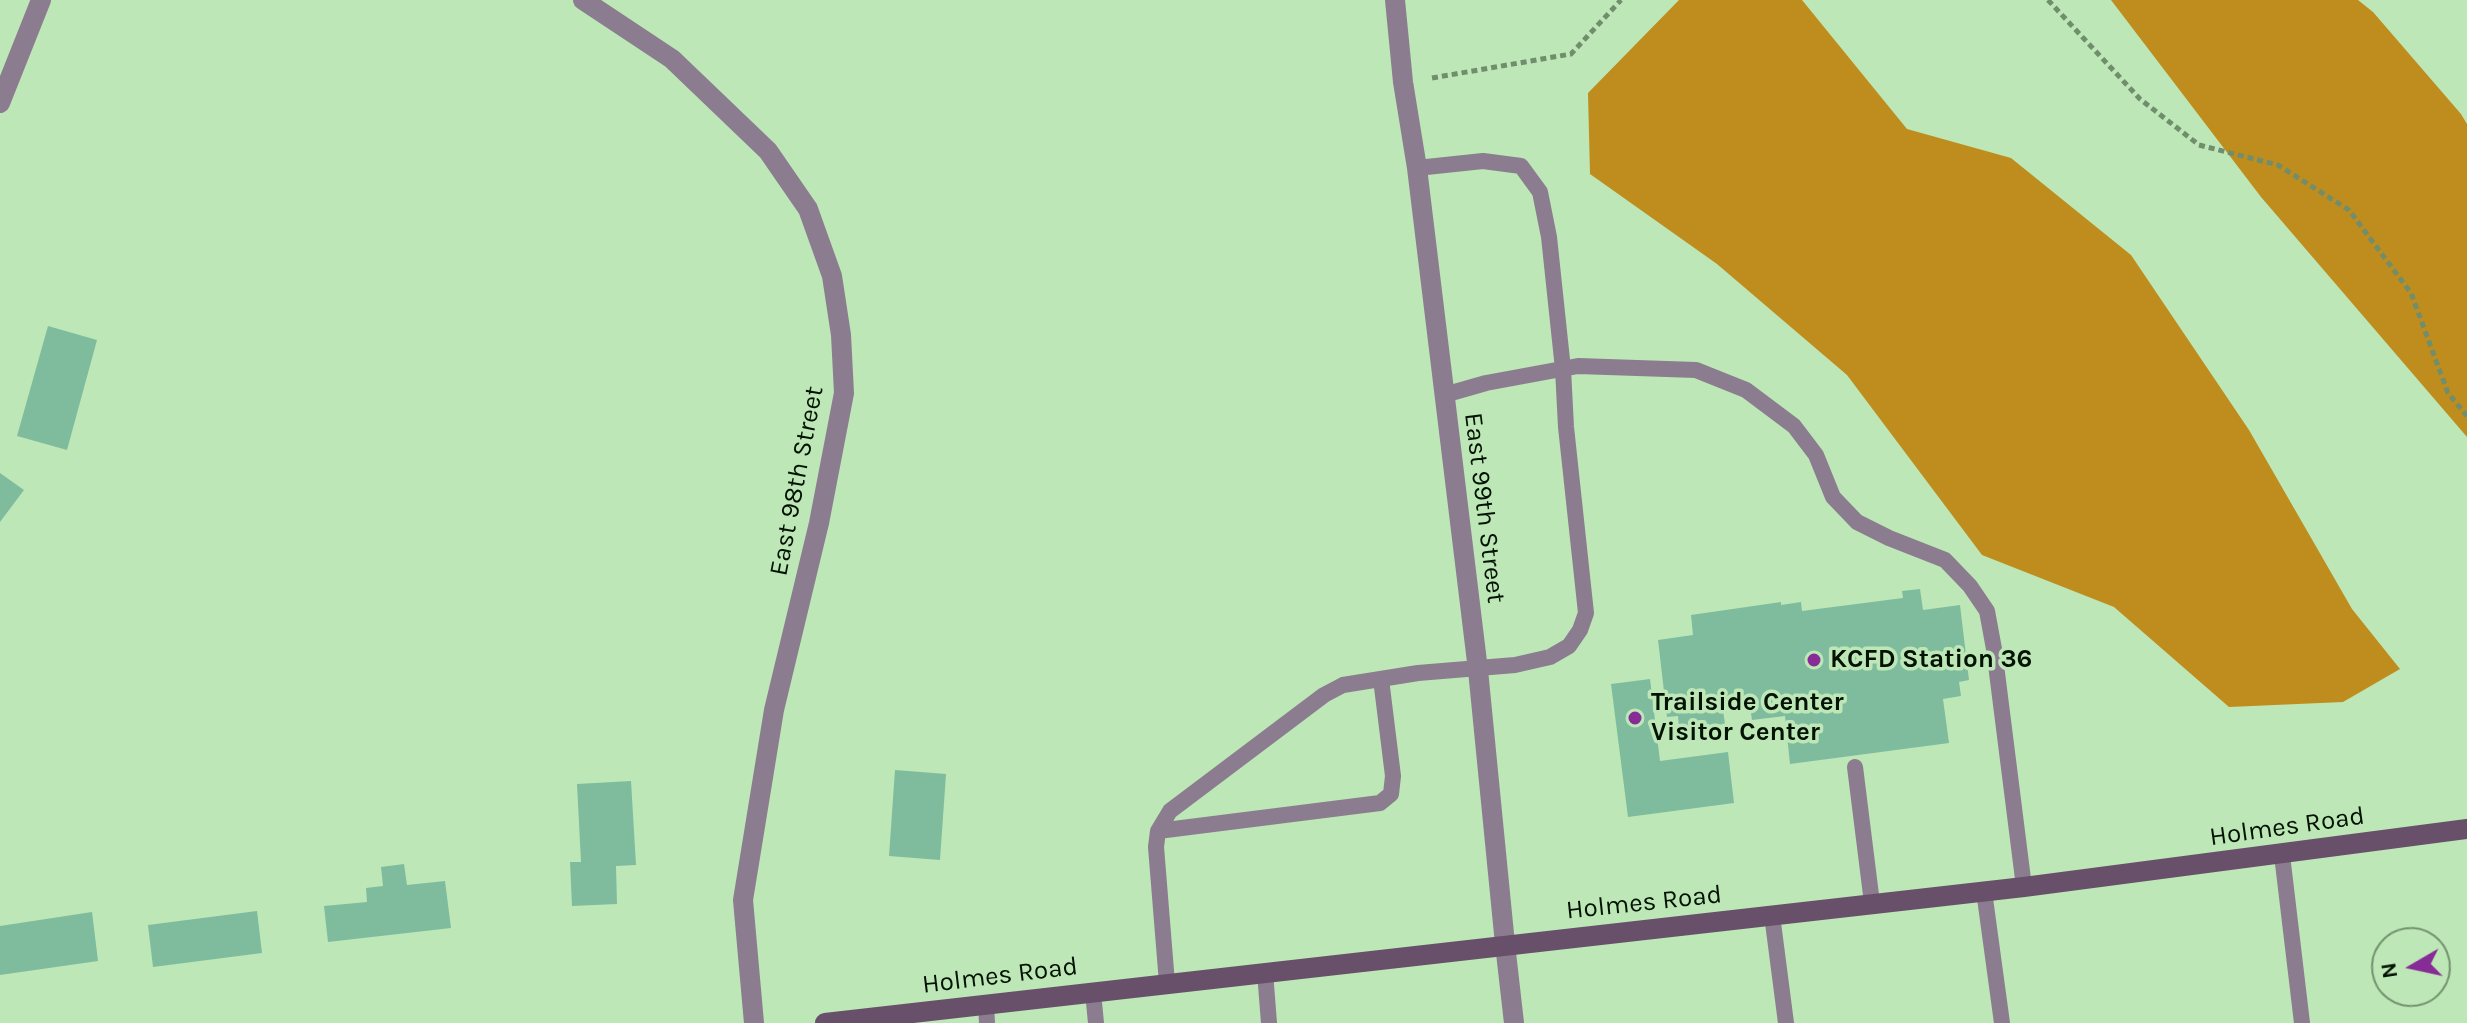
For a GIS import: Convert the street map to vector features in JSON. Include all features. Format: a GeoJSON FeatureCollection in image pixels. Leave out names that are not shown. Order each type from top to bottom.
{"type":"FeatureCollection","features":[{"type":"Feature","properties":{"kind":"main road","name":"Holmes Road"},"geometry":{"type":"LineString","coordinates":[[825,1023],[986,1014],[1093,992],[2024,887],[2467,829]]}},
{"type":"Feature","properties":{"kind":"street"},"geometry":{"type":"LineString","coordinates":[[0,103],[41,0]]}},
{"type":"Feature","properties":{"kind":"street","name":"East 98th Street"},"geometry":{"type":"LineString","coordinates":[[583,0],[672,59],[768,151],[808,209],[832,276],[841,335],[844,393],[819,523],[774,710],[743,900],[754,1023]]}},
{"type":"Feature","properties":{"kind":"street","name":"East 99th Street"},"geometry":{"type":"LineString","coordinates":[[1395,0],[1478,670],[1514,1023]]}},
{"type":"Feature","properties":{"kind":"lane"},"geometry":{"type":"LineString","coordinates":[[1167,983],[1156,847],[1158,831],[1170,811],[1324,695],[1343,685],[1418,673],[1478,670],[1550,657],[1569,646],[1580,630],[1586,613],[1549,237],[1540,192],[1521,166],[1483,161],[1417,168]]}},
{"type":"Feature","properties":{"kind":"lane"},"geometry":{"type":"LineString","coordinates":[[1444,395],[1486,383],[1578,366],[1696,370],[1746,390],[1794,426],[1816,455],[1833,497],[1857,522],[1945,560],[1970,586],[1987,611],[2024,887]]}},
{"type":"Feature","properties":{"kind":"lane"},"geometry":{"type":"LineString","coordinates":[[1158,831],[1380,803],[1391,794],[1393,776],[1381,679]]}},
{"type":"Feature","properties":{"kind":"lane"},"geometry":{"type":"LineString","coordinates":[[1855,767],[1872,903]]}},
{"type":"Feature","properties":{"kind":"lane"},"geometry":{"type":"LineString","coordinates":[[2282,855],[2302,1023]]}},
{"type":"Feature","properties":{"kind":"lane"},"geometry":{"type":"LineString","coordinates":[[1984,891],[2002,1023]]}},
{"type":"Feature","properties":{"kind":"lane"},"geometry":{"type":"LineString","coordinates":[[1772,915],[1786,1023]]}},
{"type":"Feature","properties":{"kind":"lane"},"geometry":{"type":"LineString","coordinates":[[1265,972],[1269,1023]]}},
{"type":"Feature","properties":{"kind":"lane"},"geometry":{"type":"LineString","coordinates":[[1093,992],[1096,1023]]}},
{"type":"Feature","properties":{"kind":"path"},"geometry":{"type":"LineString","coordinates":[[1403,82],[1571,54],[1621,0]]}},
{"type":"Feature","properties":{"kind":"path"},"geometry":{"type":"LineString","coordinates":[[2048,0],[2140,99],[2199,145],[2278,165],[2349,210],[2411,293],[2448,393],[2467,416]]}},
{"type":"Feature","properties":{"kind":"shaded area"},"geometry":{"type":"Polygon","coordinates":[[[1679,0],[1802,0],[1907,129],[2011,158],[2131,255],[2249,430],[2352,609],[2400,669],[2343,702],[2229,707],[2114,607],[1982,555],[1847,375],[1717,264],[1590,174],[1588,93],[1679,0]]]}},
{"type":"Feature","properties":{"kind":"shaded area"},"geometry":{"type":"Polygon","coordinates":[[[2111,0],[2358,0],[2373,12],[2461,114],[2467,124],[2467,437],[2261,197],[2111,0]]]}},
{"type":"Feature","properties":{"kind":"building"},"geometry":{"type":"Polygon","coordinates":[[[48,326],[97,340],[67,450],[17,436],[48,326]]]}},
{"type":"Feature","properties":{"kind":"building"},"geometry":{"type":"Polygon","coordinates":[[[0,473],[24,490],[0,522],[0,473]]]}},
{"type":"Feature","properties":{"kind":"building","name":"KCFD Station 36"},"geometry":{"type":"Polygon","coordinates":[[[1920,589],[1923,610],[1960,605],[1969,680],[1959,682],[1961,696],[1943,699],[1949,743],[1790,764],[1785,716],[1752,720],[1750,707],[1723,710],[1725,724],[1679,729],[1678,716],[1667,717],[1658,640],[1693,635],[1691,615],[1781,602],[1781,605],[1801,602],[1802,611],[1903,598],[1902,591],[1920,589]]]}},
{"type":"Feature","properties":{"kind":"building","name":"Trailside Center Visitor Center"},"geometry":{"type":"Polygon","coordinates":[[[1650,679],[1660,761],[1728,752],[1734,803],[1628,817],[1611,684],[1650,679]]]}},
{"type":"Feature","properties":{"kind":"building"},"geometry":{"type":"Polygon","coordinates":[[[895,770],[946,774],[940,860],[889,856],[895,770]]]}},
{"type":"Feature","properties":{"kind":"building"},"geometry":{"type":"Polygon","coordinates":[[[631,781],[636,865],[616,866],[617,904],[572,906],[570,862],[581,862],[577,784],[631,781]]]}},
{"type":"Feature","properties":{"kind":"building"},"geometry":{"type":"Polygon","coordinates":[[[404,864],[407,885],[445,881],[451,928],[328,942],[324,906],[367,902],[366,888],[383,886],[381,867],[404,864]]]}},
{"type":"Feature","properties":{"kind":"building"},"geometry":{"type":"Polygon","coordinates":[[[257,911],[262,953],[153,967],[148,925],[257,911]]]}},
{"type":"Feature","properties":{"kind":"building"},"geometry":{"type":"Polygon","coordinates":[[[92,912],[98,961],[0,975],[0,926],[92,912]]]}},
{"type":"Feature","properties":{"kind":"place","name":"KCFD Station 36"},"geometry":{"type":"Point","coordinates":[1814,660]}},
{"type":"Feature","properties":{"kind":"place","name":"Trailside Center Visitor Center"},"geometry":{"type":"Point","coordinates":[1635,718]}}]}
